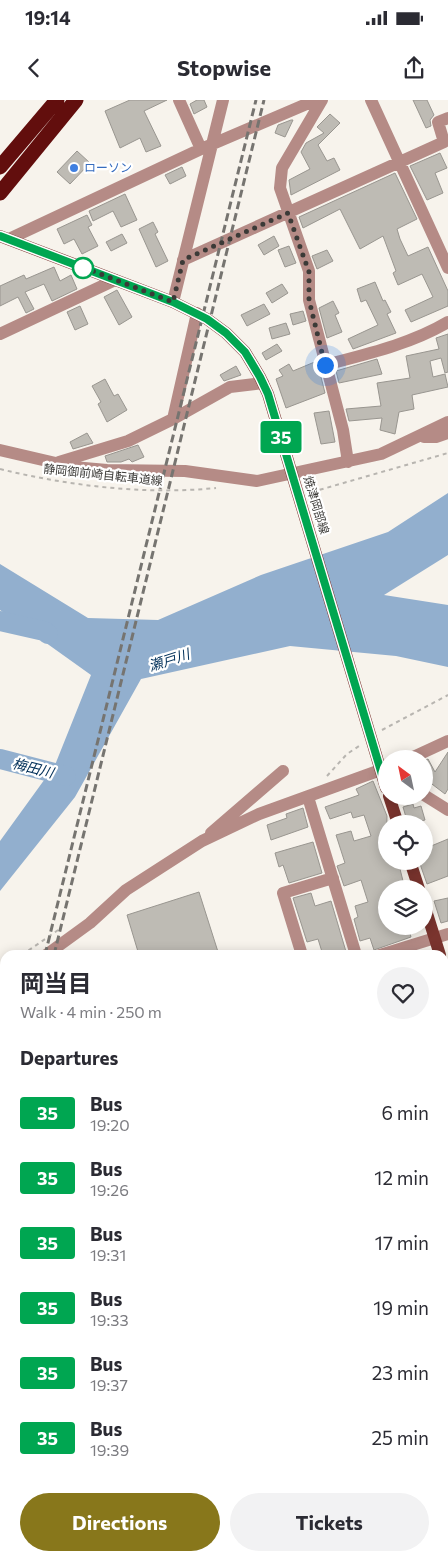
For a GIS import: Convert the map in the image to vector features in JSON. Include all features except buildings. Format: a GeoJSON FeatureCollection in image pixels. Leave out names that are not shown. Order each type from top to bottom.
{"type":"FeatureCollection","features":[{"type":"Feature","properties":{"kind":"highway"},"geometry":{"type":"LineString","coordinates":[[0,167],[57,100]]}},
{"type":"Feature","properties":{"kind":"highway"},"geometry":{"type":"LineString","coordinates":[[0,193],[76,100]]}},
{"type":"Feature","properties":{"kind":"main road","name":"焼津岡部線"},"geometry":{"type":"LineString","coordinates":[[4,238],[173,302],[197,313],[234,340],[249,358],[263,383],[378,760]]}},
{"type":"Feature","properties":{"kind":"main road"},"geometry":{"type":"LineString","coordinates":[[433,932],[439,950]]}},
{"type":"Feature","properties":{"kind":"street"},"geometry":{"type":"LineString","coordinates":[[178,100],[206,146]]}},
{"type":"Feature","properties":{"kind":"street"},"geometry":{"type":"LineString","coordinates":[[173,302],[206,146],[223,100]]}},
{"type":"Feature","properties":{"kind":"street"},"geometry":{"type":"LineString","coordinates":[[4,238],[206,146],[316,100]]}},
{"type":"Feature","properties":{"kind":"street"},"geometry":{"type":"LineString","coordinates":[[322,100],[282,168],[280,188],[309,272],[309,300],[343,430],[348,462]]}},
{"type":"Feature","properties":{"kind":"street"},"geometry":{"type":"LineString","coordinates":[[371,100],[448,268]]}},
{"type":"Feature","properties":{"kind":"street"},"geometry":{"type":"LineString","coordinates":[[183,260],[444,142],[438,122],[448,118]]}},
{"type":"Feature","properties":{"kind":"street"},"geometry":{"type":"LineString","coordinates":[[0,334],[115,280]]}},
{"type":"Feature","properties":{"kind":"street"},"geometry":{"type":"LineString","coordinates":[[173,419],[197,313]]}},
{"type":"Feature","properties":{"kind":"street"},"geometry":{"type":"LineString","coordinates":[[325,365],[385,349],[434,330],[448,322]]}},
{"type":"Feature","properties":{"kind":"street"},"geometry":{"type":"LineString","coordinates":[[55,464],[111,448],[173,419],[230,387],[263,383]]}},
{"type":"Feature","properties":{"kind":"street"},"geometry":{"type":"LineString","coordinates":[[0,450],[55,464],[107,470],[185,471],[250,482],[293,477],[381,454],[418,438],[448,422]]}},
{"type":"Feature","properties":{"kind":"street"},"geometry":{"type":"LineString","coordinates":[[418,438],[448,434]]}},
{"type":"Feature","properties":{"kind":"street"},"geometry":{"type":"LineString","coordinates":[[428,750],[448,741]]}},
{"type":"Feature","properties":{"kind":"street"},"geometry":{"type":"LineString","coordinates":[[202,841],[284,771]]}},
{"type":"Feature","properties":{"kind":"street"},"geometry":{"type":"LineString","coordinates":[[53,950],[90,923],[126,890],[202,841],[259,814],[378,773]]}},
{"type":"Feature","properties":{"kind":"street"},"geometry":{"type":"LineString","coordinates":[[313,794],[333,878],[355,950]]}},
{"type":"Feature","properties":{"kind":"street"},"geometry":{"type":"LineString","coordinates":[[433,801],[448,810]]}},
{"type":"Feature","properties":{"kind":"street"},"geometry":{"type":"LineString","coordinates":[[300,950],[283,893],[333,878]]}},
{"type":"Feature","properties":{"kind":"street"},"geometry":{"type":"LineString","coordinates":[[396,950],[448,934]]}},
{"type":"Feature","properties":{"kind":"path"},"geometry":{"type":"LineString","coordinates":[[312,492],[448,453]]}},
{"type":"Feature","properties":{"kind":"path","name":"静岡御前崎自転車道線"},"geometry":{"type":"LineString","coordinates":[[0,470],[42,478],[149,490],[205,489]]}},
{"type":"Feature","properties":{"kind":"path"},"geometry":{"type":"LineString","coordinates":[[379,732],[448,694]]}},
{"type":"Feature","properties":{"kind":"path"},"geometry":{"type":"LineString","coordinates":[[313,794],[346,754],[367,741]]}},
{"type":"Feature","properties":{"kind":"water","name":"瀬戸川"},"geometry":{"type":"Polygon","coordinates":[[[448,493],[448,555],[384,595],[448,605],[448,667],[396,656],[290,646],[141,679],[75,797],[0,891],[0,841],[55,765],[91,675],[0,610],[0,564],[88,618],[158,620],[261,575],[388,532],[448,493]]]}},
{"type":"Feature","properties":{"kind":"waterway"},"geometry":{"type":"LineString","coordinates":[[0,621],[44,631],[48,634]]}},
{"type":"Feature","properties":{"kind":"waterway","name":"梅田川"},"geometry":{"type":"LineString","coordinates":[[0,759],[66,776]]}},
{"type":"Feature","properties":{"kind":"railway"},"geometry":{"type":"LineString","coordinates":[[46,950],[256,100]]}},
{"type":"Feature","properties":{"kind":"railway"},"geometry":{"type":"LineString","coordinates":[[55,950],[264,100]]}},
{"type":"Feature","properties":{"kind":"bus line","name":"35"},"geometry":{"type":"LineString","coordinates":[[0,236],[187,308],[219,327],[245,352],[268,394],[378,763]]}},
{"type":"Feature","properties":{"kind":"place","name":"ローソン"},"geometry":{"type":"Point","coordinates":[74,168]}},
{"type":"Feature","properties":{"kind":"route"},"geometry":{"type":"LineString","coordinates":[[83,268],[80,266],[173,302],[183,260],[288,213],[309,272],[309,300],[325,365]]}}]}
